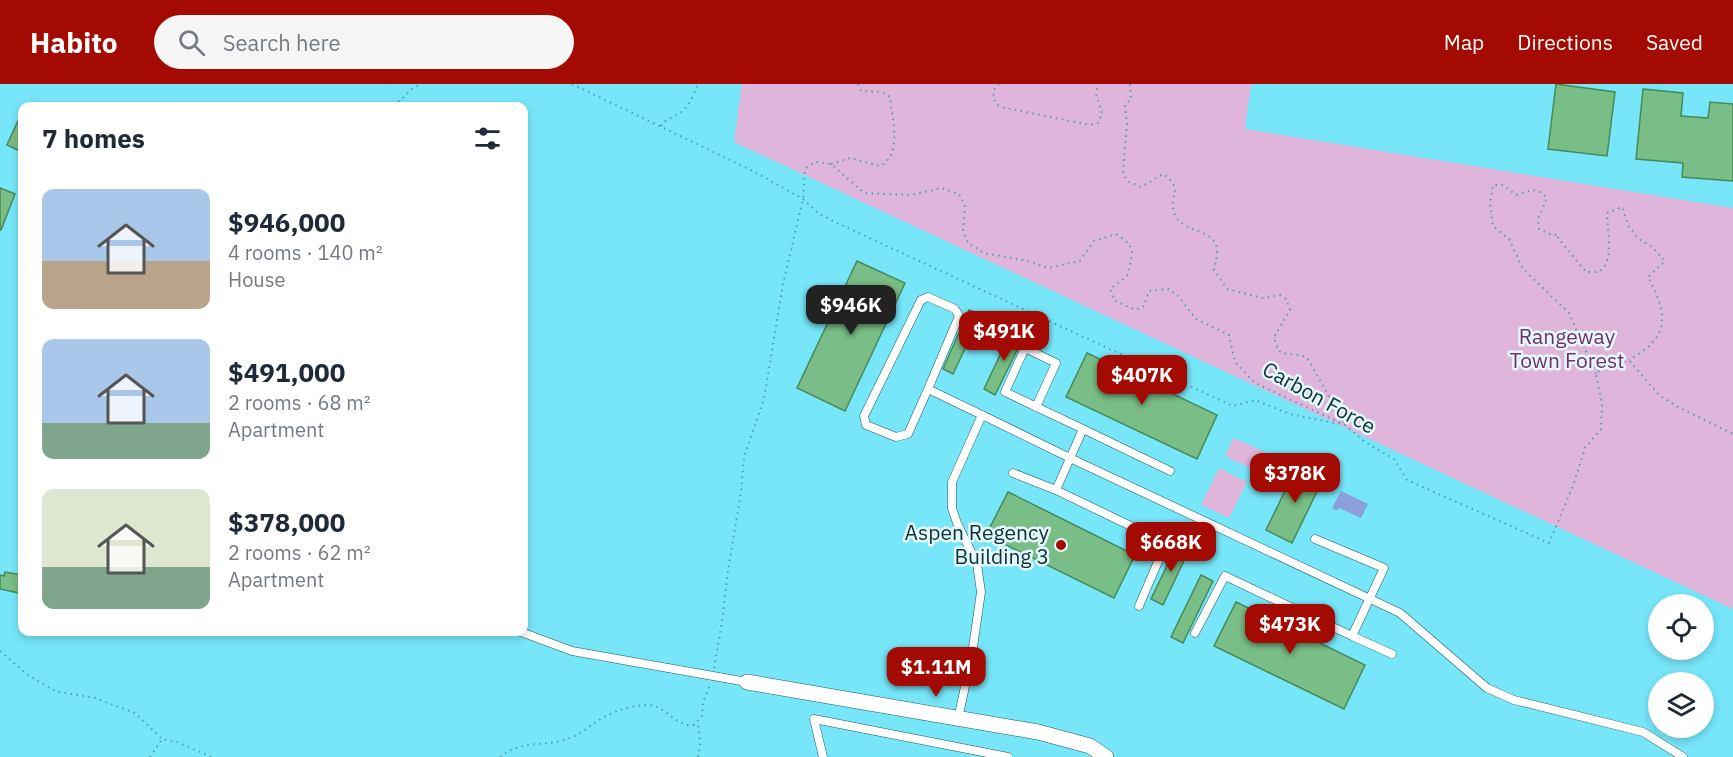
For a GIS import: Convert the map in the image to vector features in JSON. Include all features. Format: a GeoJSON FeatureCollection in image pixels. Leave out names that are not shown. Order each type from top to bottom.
{"type":"FeatureCollection","features":[{"type":"Feature","properties":{"kind":"street"},"geometry":{"type":"LineString","coordinates":[[747,682],[958,718],[1059,738],[1090,746],[1106,757]]}},
{"type":"Feature","properties":{"kind":"lane"},"geometry":{"type":"LineString","coordinates":[[928,297],[954,309],[959,316],[928,389],[908,434],[896,438],[866,425],[864,416],[921,300],[928,297]]}},
{"type":"Feature","properties":{"kind":"lane"},"geometry":{"type":"LineString","coordinates":[[1036,407],[1056,363],[1025,348],[1005,392],[1036,407],[1083,429],[1170,471]]}},
{"type":"Feature","properties":{"kind":"lane"},"geometry":{"type":"LineString","coordinates":[[928,389],[1400,613],[1487,688],[1514,700],[1643,732],[1683,757]]}},
{"type":"Feature","properties":{"kind":"lane"},"geometry":{"type":"LineString","coordinates":[[958,718],[972,654],[981,592],[977,564],[957,524],[952,508],[952,482],[982,415]]}},
{"type":"Feature","properties":{"kind":"lane"},"geometry":{"type":"LineString","coordinates":[[1056,490],[1083,429]]}},
{"type":"Feature","properties":{"kind":"lane"},"geometry":{"type":"LineString","coordinates":[[1012,473],[1056,490],[1166,543],[1139,606]]}},
{"type":"Feature","properties":{"kind":"lane"},"geometry":{"type":"LineString","coordinates":[[1316,539],[1384,568],[1352,636]]}},
{"type":"Feature","properties":{"kind":"lane"},"geometry":{"type":"LineString","coordinates":[[1195,633],[1225,576],[1392,654]]}},
{"type":"Feature","properties":{"kind":"lane"},"geometry":{"type":"LineString","coordinates":[[528,635],[572,651],[747,682]]}},
{"type":"Feature","properties":{"kind":"lane"},"geometry":{"type":"LineString","coordinates":[[823,757],[814,719],[1008,757]]}},
{"type":"Feature","properties":{"kind":"path"},"geometry":{"type":"LineString","coordinates":[[398,102],[413,88],[422,84]]}},
{"type":"Feature","properties":{"kind":"path"},"geometry":{"type":"LineString","coordinates":[[572,84],[755,172],[803,199],[818,213],[837,223],[1233,406],[1256,400],[1290,414],[1345,425]]}},
{"type":"Feature","properties":{"kind":"path"},"geometry":{"type":"LineString","coordinates":[[661,126],[666,120],[684,110],[698,84]]}},
{"type":"Feature","properties":{"kind":"path"},"geometry":{"type":"LineString","coordinates":[[698,757],[699,722],[703,714],[703,702],[713,675],[722,622],[744,457],[764,399],[786,268],[803,199],[804,173],[808,166],[817,162],[831,164],[849,158],[884,165],[894,150],[890,97],[882,92],[861,92],[858,84]]}},
{"type":"Feature","properties":{"kind":"path"},"geometry":{"type":"LineString","coordinates":[[999,84],[995,87],[993,97],[996,104],[1001,107],[1090,125],[1098,123],[1101,116],[1096,94],[1098,84]]}},
{"type":"Feature","properties":{"kind":"path"},"geometry":{"type":"LineString","coordinates":[[1130,84],[1131,99],[1125,105],[1127,124],[1123,171],[1127,181],[1142,187],[1163,174],[1172,180],[1176,188],[1172,205],[1175,215],[1181,224],[1210,236],[1218,249],[1214,270],[1227,289],[1263,298],[1280,295],[1286,298],[1290,310],[1274,337],[1278,350],[1287,356],[1302,355],[1308,359],[1345,425]]}},
{"type":"Feature","properties":{"kind":"path","name":"Carbon Force"},"geometry":{"type":"LineString","coordinates":[[831,164],[864,193],[912,195],[942,188],[959,194],[966,206],[963,231],[968,243],[984,253],[1029,261],[1048,268],[1080,261],[1094,241],[1116,234],[1129,243],[1132,249],[1127,276],[1110,289],[1115,301],[1136,310],[1144,306],[1149,291],[1169,289],[1178,296],[1196,319],[1229,335],[1235,362],[1256,383],[1345,425],[1365,442],[1394,459],[1407,480],[1549,543],[1573,486],[1585,448],[1601,429],[1602,405],[1596,374]]}},
{"type":"Feature","properties":{"kind":"path"},"geometry":{"type":"LineString","coordinates":[[1493,185],[1503,185],[1516,195],[1534,189],[1542,191],[1547,198],[1538,219],[1539,229],[1552,235],[1559,235],[1558,238],[1586,272],[1599,272],[1604,268],[1610,246],[1607,213],[1622,207],[1629,227],[1639,239],[1652,247],[1665,261],[1648,277],[1659,298],[1663,322],[1654,343],[1629,360],[1609,362],[1596,374],[1569,313],[1523,269],[1509,238],[1493,226],[1490,204],[1493,185]]}},
{"type":"Feature","properties":{"kind":"path"},"geometry":{"type":"LineString","coordinates":[[1629,360],[1659,395],[1733,434]]}},
{"type":"Feature","properties":{"kind":"path"},"geometry":{"type":"LineString","coordinates":[[0,651],[28,675],[55,691],[95,698],[135,713],[162,739],[177,742],[212,757]]}},
{"type":"Feature","properties":{"kind":"path"},"geometry":{"type":"LineString","coordinates":[[500,757],[524,745],[540,742],[551,743],[571,738],[605,717],[631,707],[657,706],[686,725],[691,726],[699,722]]}},
{"type":"Feature","properties":{"kind":"path"},"geometry":{"type":"LineString","coordinates":[[150,757],[162,739]]}},
{"type":"Feature","properties":{"kind":"green space","name":"Rangeway Town Forest"},"geometry":{"type":"Polygon","coordinates":[[[742,84],[1251,84],[1245,129],[1733,208],[1733,609],[1714,600],[1714,594],[1701,594],[734,142],[742,84]]]}},
{"type":"Feature","properties":{"kind":"green space"},"geometry":{"type":"Polygon","coordinates":[[[1234,438],[1275,457],[1266,476],[1225,456],[1234,438]]]}},
{"type":"Feature","properties":{"kind":"green space"},"geometry":{"type":"Polygon","coordinates":[[[1219,468],[1247,482],[1229,518],[1201,505],[1219,468]]]}},
{"type":"Feature","properties":{"kind":"water"},"geometry":{"type":"Polygon","coordinates":[[[1341,491],[1368,504],[1361,518],[1339,508],[1337,511],[1332,508],[1341,491]]]}},
{"type":"Feature","properties":{"kind":"building"},"geometry":{"type":"Polygon","coordinates":[[[1556,84],[1615,92],[1607,156],[1548,149],[1556,84]]]}},
{"type":"Feature","properties":{"kind":"building"},"geometry":{"type":"Polygon","coordinates":[[[1643,89],[1683,93],[1681,116],[1708,118],[1710,102],[1733,104],[1733,181],[1682,177],[1683,163],[1636,159],[1643,89]]]}},
{"type":"Feature","properties":{"kind":"building"},"geometry":{"type":"Polygon","coordinates":[[[18,121],[18,150],[7,145],[18,121]]]}},
{"type":"Feature","properties":{"kind":"building"},"geometry":{"type":"Polygon","coordinates":[[[0,188],[15,194],[1,230],[0,230],[0,188]]]}},
{"type":"Feature","properties":{"kind":"building"},"geometry":{"type":"Polygon","coordinates":[[[857,261],[905,283],[845,411],[797,388],[857,261]]]}},
{"type":"Feature","properties":{"kind":"building"},"geometry":{"type":"Polygon","coordinates":[[[969,310],[981,315],[953,374],[943,369],[969,310]]]}},
{"type":"Feature","properties":{"kind":"building"},"geometry":{"type":"Polygon","coordinates":[[[1012,330],[1024,336],[995,395],[984,389],[1012,330]]]}},
{"type":"Feature","properties":{"kind":"building"},"geometry":{"type":"Polygon","coordinates":[[[1087,353],[1217,415],[1197,459],[1066,397],[1087,353]]]}},
{"type":"Feature","properties":{"kind":"building"},"geometry":{"type":"Polygon","coordinates":[[[1298,464],[1324,477],[1292,543],[1266,530],[1298,464]]]}},
{"type":"Feature","properties":{"kind":"building","name":"Aspen Regency Building 3"},"geometry":{"type":"Polygon","coordinates":[[[1008,492],[1135,555],[1114,598],[986,535],[1008,492]]]}},
{"type":"Feature","properties":{"kind":"building"},"geometry":{"type":"Polygon","coordinates":[[[1179,541],[1191,546],[1163,605],[1151,599],[1179,541]]]}},
{"type":"Feature","properties":{"kind":"building"},"geometry":{"type":"Polygon","coordinates":[[[5,572],[18,574],[18,593],[0,589],[0,575],[4,576],[5,572]]]}},
{"type":"Feature","properties":{"kind":"building"},"geometry":{"type":"Polygon","coordinates":[[[1201,575],[1213,581],[1183,643],[1171,637],[1201,575]]]}},
{"type":"Feature","properties":{"kind":"building"},"geometry":{"type":"Polygon","coordinates":[[[1236,602],[1365,665],[1344,709],[1214,646],[1236,602]]]}},
{"type":"Feature","properties":{"kind":"place","name":"Aspen Regency Building 3"},"geometry":{"type":"Point","coordinates":[1061,545]}}]}
